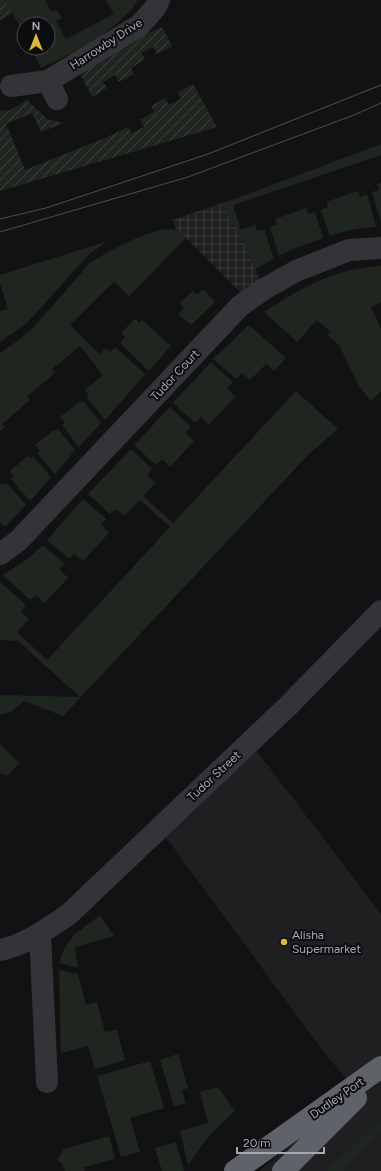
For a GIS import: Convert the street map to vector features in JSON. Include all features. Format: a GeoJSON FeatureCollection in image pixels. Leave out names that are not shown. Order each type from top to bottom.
{"type":"FeatureCollection","features":[{"type":"Feature","properties":{"kind":"highway","name":"Dudley Port"},"geometry":{"type":"LineString","coordinates":[[235,1171],[381,1067]]}},
{"type":"Feature","properties":{"kind":"highway","name":"Dudley Port"},"geometry":{"type":"LineString","coordinates":[[283,1171],[381,1072]]}},
{"type":"Feature","properties":{"kind":"street","name":"Harrowby Drive"},"geometry":{"type":"LineString","coordinates":[[11,86],[52,90],[140,24],[155,8],[159,0]]}},
{"type":"Feature","properties":{"kind":"street","name":"Tudor Court"},"geometry":{"type":"LineString","coordinates":[[0,554],[18,541],[240,306],[264,289],[296,271],[349,250],[381,248]]}},
{"type":"Feature","properties":{"kind":"street","name":"Tudor Street"},"geometry":{"type":"LineString","coordinates":[[0,950],[10,948],[40,934],[68,915],[288,706],[381,611]]}},
{"type":"Feature","properties":{"kind":"street"},"geometry":{"type":"LineString","coordinates":[[40,934],[47,1082]]}},
{"type":"Feature","properties":{"kind":"shaded area"},"geometry":{"type":"Polygon","coordinates":[[[0,0],[6,0],[13,13],[0,20],[0,0]]]}},
{"type":"Feature","properties":{"kind":"shaded area"},"geometry":{"type":"Polygon","coordinates":[[[6,0],[45,0],[51,12],[57,10],[62,18],[56,21],[56,16],[16,16],[16,19],[6,0]]]}},
{"type":"Feature","properties":{"kind":"shaded area"},"geometry":{"type":"Polygon","coordinates":[[[106,0],[138,0],[119,22],[107,31],[81,48],[41,68],[35,56],[56,56],[56,21],[66,39],[114,14],[106,0]]]}},
{"type":"Feature","properties":{"kind":"shaded area"},"geometry":{"type":"Polygon","coordinates":[[[162,27],[172,46],[157,54],[153,47],[142,53],[145,60],[131,68],[134,74],[119,82],[115,75],[103,82],[107,88],[92,97],[80,74],[140,37],[162,27]]]}},
{"type":"Feature","properties":{"kind":"shaded area"},"geometry":{"type":"Polygon","coordinates":[[[193,84],[217,127],[0,191],[0,110],[8,111],[27,100],[47,119],[64,123],[41,132],[32,113],[6,124],[25,170],[105,138],[128,127],[132,133],[144,127],[140,120],[154,112],[151,106],[165,98],[169,105],[181,99],[178,92],[193,84]]]}},
{"type":"Feature","properties":{"kind":"shaded area"},"geometry":{"type":"Polygon","coordinates":[[[381,144],[381,155],[233,205],[241,230],[255,225],[257,231],[264,229],[274,259],[255,269],[235,225],[231,226],[224,205],[189,216],[381,144]]]}},
{"type":"Feature","properties":{"kind":"shaded area"},"geometry":{"type":"Polygon","coordinates":[[[381,183],[381,222],[372,192],[379,190],[377,184],[381,183]]]}},
{"type":"Feature","properties":{"kind":"shaded area"},"geometry":{"type":"Polygon","coordinates":[[[358,191],[360,197],[367,194],[376,227],[342,232],[330,236],[321,210],[328,207],[326,202],[358,191]]]}},
{"type":"Feature","properties":{"kind":"shaded area"},"geometry":{"type":"Polygon","coordinates":[[[228,201],[235,224],[264,289],[248,300],[186,238],[176,230],[173,220],[228,201]]]}},
{"type":"Feature","properties":{"kind":"shaded area"},"geometry":{"type":"Polygon","coordinates":[[[306,208],[308,214],[315,212],[323,238],[279,256],[270,227],[277,224],[275,219],[306,208]]]}},
{"type":"Feature","properties":{"kind":"shaded area"},"geometry":{"type":"Polygon","coordinates":[[[165,229],[176,230],[186,238],[129,296],[114,282],[70,325],[99,354],[106,348],[110,352],[115,347],[145,374],[105,420],[87,398],[89,396],[85,390],[103,375],[80,346],[52,369],[55,373],[27,396],[30,400],[2,424],[5,427],[0,431],[0,353],[32,329],[90,263],[126,243],[165,229]]]}},
{"type":"Feature","properties":{"kind":"shaded area"},"geometry":{"type":"Polygon","coordinates":[[[108,241],[90,253],[27,323],[0,342],[0,311],[8,309],[0,283],[0,275],[108,241]]]}},
{"type":"Feature","properties":{"kind":"shaded area"},"geometry":{"type":"Polygon","coordinates":[[[381,266],[381,302],[371,307],[381,329],[381,391],[371,401],[359,386],[339,345],[327,335],[330,331],[317,320],[297,342],[264,312],[305,287],[334,275],[364,268],[381,266]]]}},
{"type":"Feature","properties":{"kind":"shaded area"},"geometry":{"type":"Polygon","coordinates":[[[203,289],[215,302],[191,325],[178,314],[184,308],[180,303],[193,291],[197,295],[203,289]]]}},
{"type":"Feature","properties":{"kind":"shaded area"},"geometry":{"type":"Polygon","coordinates":[[[135,319],[139,323],[142,320],[171,346],[149,371],[120,343],[125,337],[121,333],[135,319]]]}},
{"type":"Feature","properties":{"kind":"shaded area"},"geometry":{"type":"Polygon","coordinates":[[[249,325],[286,358],[274,371],[266,364],[250,380],[242,373],[236,379],[213,359],[249,325]]]}},
{"type":"Feature","properties":{"kind":"shaded area"},"geometry":{"type":"Polygon","coordinates":[[[211,362],[233,382],[227,388],[235,397],[209,425],[201,417],[195,423],[173,403],[211,362]]]}},
{"type":"Feature","properties":{"kind":"shaded area"},"geometry":{"type":"Polygon","coordinates":[[[296,391],[338,429],[309,454],[63,716],[24,701],[11,712],[0,715],[0,695],[80,697],[18,641],[0,640],[0,582],[26,605],[21,612],[29,619],[17,632],[47,660],[170,527],[140,500],[124,516],[116,509],[110,514],[88,494],[131,449],[152,469],[147,475],[155,483],[143,496],[173,523],[296,391]]]}},
{"type":"Feature","properties":{"kind":"shaded area"},"geometry":{"type":"Polygon","coordinates":[[[83,401],[101,423],[79,447],[62,425],[65,423],[60,417],[79,402],[80,403],[83,401]]]}},
{"type":"Feature","properties":{"kind":"shaded area"},"geometry":{"type":"Polygon","coordinates":[[[170,407],[191,427],[185,433],[194,441],[170,467],[162,459],[156,465],[134,445],[170,407]]]}},
{"type":"Feature","properties":{"kind":"shaded area"},"geometry":{"type":"Polygon","coordinates":[[[58,429],[75,450],[55,474],[37,453],[40,450],[35,445],[54,430],[55,431],[58,429]]]}},
{"type":"Feature","properties":{"kind":"shaded area"},"geometry":{"type":"Polygon","coordinates":[[[28,456],[30,458],[33,456],[51,477],[30,501],[11,479],[14,477],[10,471],[28,456]]]}},
{"type":"Feature","properties":{"kind":"shaded area"},"geometry":{"type":"Polygon","coordinates":[[[3,483],[5,485],[7,483],[26,505],[5,527],[0,522],[0,486],[3,483]]]}},
{"type":"Feature","properties":{"kind":"shaded area"},"geometry":{"type":"Polygon","coordinates":[[[83,499],[106,519],[101,524],[109,533],[83,561],[74,554],[69,559],[47,540],[83,499]]]}},
{"type":"Feature","properties":{"kind":"shaded area"},"geometry":{"type":"Polygon","coordinates":[[[43,545],[65,564],[59,569],[68,578],[44,603],[36,595],[30,600],[3,575],[30,557],[43,545]]]}},
{"type":"Feature","properties":{"kind":"shaded area"},"geometry":{"type":"Polygon","coordinates":[[[250,742],[381,914],[381,1171],[259,1171],[357,1091],[326,1055],[159,828],[250,742]]]}},
{"type":"Feature","properties":{"kind":"shaded area"},"geometry":{"type":"Polygon","coordinates":[[[0,744],[19,763],[7,776],[0,773],[0,744]]]}},
{"type":"Feature","properties":{"kind":"shaded area"},"geometry":{"type":"Polygon","coordinates":[[[100,915],[114,936],[75,947],[78,968],[59,963],[64,949],[74,935],[100,915]]]}},
{"type":"Feature","properties":{"kind":"shaded area"},"geometry":{"type":"Polygon","coordinates":[[[59,970],[78,974],[86,1005],[97,1002],[105,1032],[117,1030],[125,1060],[95,1069],[88,1046],[61,1053],[59,970]]]}},
{"type":"Feature","properties":{"kind":"shaded area"},"geometry":{"type":"Polygon","coordinates":[[[178,1054],[188,1088],[182,1090],[186,1103],[174,1106],[160,1060],[178,1054]]]}},
{"type":"Feature","properties":{"kind":"shaded area"},"geometry":{"type":"Polygon","coordinates":[[[150,1061],[164,1108],[130,1118],[140,1152],[121,1157],[97,1076],[150,1061]]]}},
{"type":"Feature","properties":{"kind":"shaded area"},"geometry":{"type":"Polygon","coordinates":[[[218,1087],[235,1111],[208,1137],[188,1165],[180,1131],[208,1123],[200,1092],[218,1087]]]}},
{"type":"Feature","properties":{"kind":"shaded area"},"geometry":{"type":"Polygon","coordinates":[[[381,1120],[381,1133],[344,1171],[326,1171],[381,1120]]]}},
{"type":"Feature","properties":{"kind":"shaded area"},"geometry":{"type":"Polygon","coordinates":[[[109,1136],[115,1159],[84,1167],[85,1171],[65,1171],[62,1163],[57,1160],[64,1149],[109,1136]]]}},
{"type":"Feature","properties":{"kind":"shaded area"},"geometry":{"type":"Polygon","coordinates":[[[176,1142],[184,1171],[162,1171],[155,1148],[176,1142]]]}},
{"type":"Feature","properties":{"kind":"tram line"},"geometry":{"type":"LineString","coordinates":[[0,219],[46,208],[208,154],[381,85]]}},
{"type":"Feature","properties":{"kind":"tram line"},"geometry":{"type":"LineString","coordinates":[[0,232],[188,177],[354,115],[381,103]]}},
{"type":"Feature","properties":{"kind":"place","name":"Alisha Supermarket"},"geometry":{"type":"Point","coordinates":[284,942]}}]}
